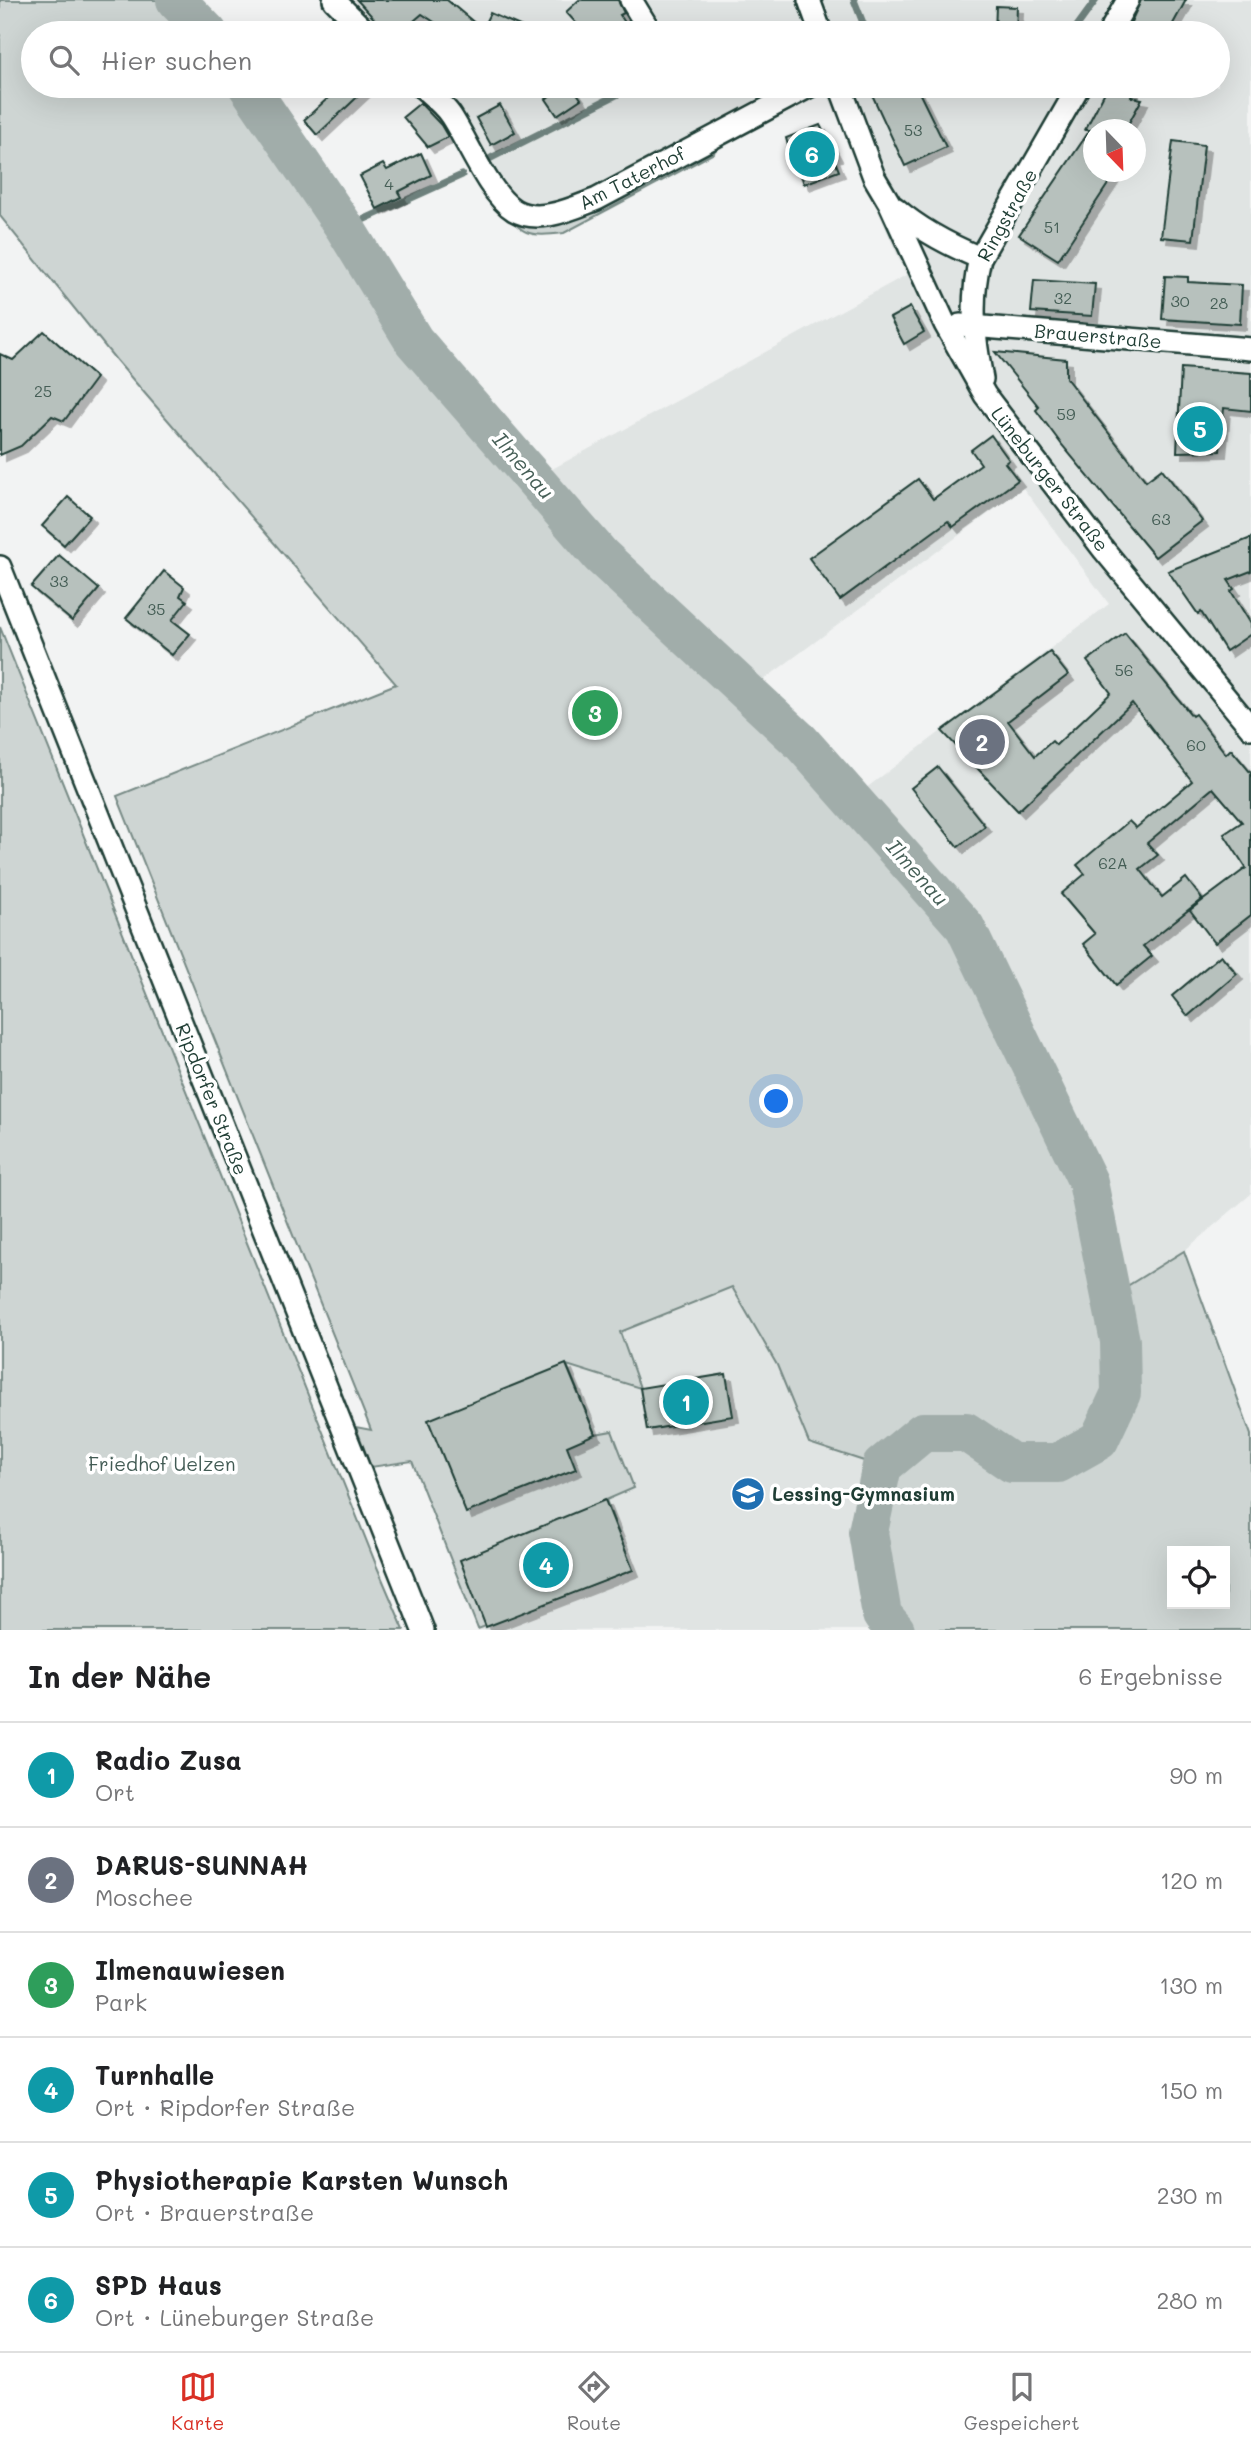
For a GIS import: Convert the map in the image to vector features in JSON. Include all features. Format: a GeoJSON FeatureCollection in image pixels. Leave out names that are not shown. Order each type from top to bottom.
{"type":"FeatureCollection","features":[{"type":"Feature","properties":{"kind":"street"},"geometry":{"type":"LineString","coordinates":[[334,0],[355,21]]}},
{"type":"Feature","properties":{"kind":"street"},"geometry":{"type":"LineString","coordinates":[[631,0],[644,21]]}},
{"type":"Feature","properties":{"kind":"street"},"geometry":{"type":"LineString","coordinates":[[809,0],[817,21]]}},
{"type":"Feature","properties":{"kind":"street"},"geometry":{"type":"LineString","coordinates":[[1116,21],[1128,0]]}},
{"type":"Feature","properties":{"kind":"street","name":"Am Taterhof"},"geometry":{"type":"LineString","coordinates":[[433,98],[449,113],[498,195],[515,211],[538,216],[563,212],[597,199],[787,98]]}},
{"type":"Feature","properties":{"kind":"street","name":"Lüneburger Straße"},"geometry":{"type":"LineString","coordinates":[[844,98],[874,177],[890,204],[945,324],[985,395],[1104,550],[1251,728]]}},
{"type":"Feature","properties":{"kind":"street","name":"Ringstraße"},"geometry":{"type":"LineString","coordinates":[[985,395],[972,327],[973,286],[980,258],[1072,98]]}},
{"type":"Feature","properties":{"kind":"street","name":"Lüneburger Straße"},"geometry":{"type":"LineString","coordinates":[[890,204],[910,221],[949,245],[980,258]]}},
{"type":"Feature","properties":{"kind":"street","name":"Brauerstraße"},"geometry":{"type":"LineString","coordinates":[[945,324],[1251,349]]}},
{"type":"Feature","properties":{"kind":"street","name":"Ripdorfer Straße"},"geometry":{"type":"LineString","coordinates":[[0,567],[424,1630]]}},
{"type":"Feature","properties":{"kind":"shaded area"},"geometry":{"type":"Polygon","coordinates":[[[339,0],[1251,0],[1251,1194],[1184,1251],[1111,1297],[1088,1182],[965,927],[853,798],[1109,604],[1023,488],[754,687],[601,556],[534,479],[906,275],[829,98],[1230,98],[1230,21],[361,21],[339,0]]]}},
{"type":"Feature","properties":{"kind":"shaded area"},"geometry":{"type":"Polygon","coordinates":[[[438,98],[771,98],[562,207],[517,206],[438,98]]]}},
{"type":"Feature","properties":{"kind":"shaded area","name":"Lessing-Gymnasium"},"geometry":{"type":"Polygon","coordinates":[[[732,1287],[777,1365],[808,1443],[882,1466],[868,1532],[885,1630],[479,1630],[486,1627],[605,1500],[634,1488],[595,1434],[566,1364],[639,1388],[619,1332],[732,1287]]]}},
{"type":"Feature","properties":{"kind":"green space"},"geometry":{"type":"Polygon","coordinates":[[[0,0],[190,0],[208,21],[21,21],[21,98],[263,98],[294,156],[345,228],[416,344],[601,556],[801,742],[965,927],[1088,1182],[1111,1296],[1184,1251],[1251,1435],[1251,1630],[885,1630],[868,1532],[882,1467],[809,1443],[777,1365],[732,1287],[620,1332],[640,1388],[567,1365],[595,1434],[612,1431],[634,1488],[606,1500],[633,1570],[478,1629],[412,1461],[371,1467],[356,1427],[371,1430],[117,796],[396,684],[116,360],[0,216],[0,0]]]}},
{"type":"Feature","properties":{"kind":"green space"},"geometry":{"type":"Polygon","coordinates":[[[717,143],[714,153],[564,233],[542,235],[527,232],[514,223],[502,206],[528,217],[717,143]]]}},
{"type":"Feature","properties":{"kind":"green space","name":"Friedhof Uelzen"},"geometry":{"type":"Polygon","coordinates":[[[0,627],[377,1567],[404,1630],[0,1630],[0,627]]]}},
{"type":"Feature","properties":{"kind":"building"},"geometry":{"type":"Polygon","coordinates":[[[357,0],[447,0],[472,21],[433,21],[422,14],[414,21],[376,21],[357,0]]]}},
{"type":"Feature","properties":{"kind":"building"},"geometry":{"type":"Polygon","coordinates":[[[579,0],[618,0],[624,13],[620,15],[624,21],[574,21],[566,12],[579,0]]]}},
{"type":"Feature","properties":{"kind":"building"},"geometry":{"type":"Polygon","coordinates":[[[1141,0],[1186,0],[1175,21],[1131,21],[1141,0]]]}},
{"type":"Feature","properties":{"kind":"building"},"geometry":{"type":"Polygon","coordinates":[[[996,6],[1017,7],[1016,21],[995,21],[996,6]]]}},
{"type":"Feature","properties":{"kind":"building"},"geometry":{"type":"Polygon","coordinates":[[[490,13],[508,21],[486,21],[490,13]]]}},
{"type":"Feature","properties":{"kind":"building"},"geometry":{"type":"Polygon","coordinates":[[[328,98],[356,98],[317,135],[304,120],[328,98]]]}},
{"type":"Feature","properties":{"kind":"building"},"geometry":{"type":"Polygon","coordinates":[[[580,98],[581,99],[557,115],[546,99],[580,98]]]}},
{"type":"Feature","properties":{"kind":"building"},"geometry":{"type":"Polygon","coordinates":[[[874,98],[922,98],[946,147],[905,166],[874,98]]]}},
{"type":"Feature","properties":{"kind":"building"},"geometry":{"type":"Polygon","coordinates":[[[1102,98],[1142,99],[1131,119],[1091,119],[1102,98]]]}},
{"type":"Feature","properties":{"kind":"building"},"geometry":{"type":"Polygon","coordinates":[[[420,103],[441,125],[448,137],[428,147],[403,117],[420,103]]]}},
{"type":"Feature","properties":{"kind":"building"},"geometry":{"type":"Polygon","coordinates":[[[500,105],[515,132],[491,145],[476,118],[500,105]]]}},
{"type":"Feature","properties":{"kind":"building"},"geometry":{"type":"Polygon","coordinates":[[[820,125],[836,155],[833,156],[839,171],[804,184],[799,169],[795,171],[786,138],[820,125]]]}},
{"type":"Feature","properties":{"kind":"building"},"geometry":{"type":"Polygon","coordinates":[[[1083,140],[1083,182],[1109,182],[1058,260],[1019,235],[1083,140]]]}},
{"type":"Feature","properties":{"kind":"building"},"geometry":{"type":"Polygon","coordinates":[[[1173,141],[1204,145],[1193,240],[1161,237],[1173,141]]]}},
{"type":"Feature","properties":{"kind":"building"},"geometry":{"type":"Polygon","coordinates":[[[421,153],[431,175],[398,192],[401,197],[377,209],[360,176],[383,164],[387,170],[421,153]]]}},
{"type":"Feature","properties":{"kind":"building"},"geometry":{"type":"Polygon","coordinates":[[[1165,276],[1188,277],[1188,282],[1242,285],[1240,324],[1162,319],[1165,276]]]}},
{"type":"Feature","properties":{"kind":"building"},"geometry":{"type":"Polygon","coordinates":[[[1034,280],[1095,284],[1092,316],[1031,312],[1034,280]]]}},
{"type":"Feature","properties":{"kind":"building"},"geometry":{"type":"Polygon","coordinates":[[[910,307],[924,332],[904,344],[890,318],[910,307]]]}},
{"type":"Feature","properties":{"kind":"building"},"geometry":{"type":"Polygon","coordinates":[[[44,331],[96,378],[64,421],[52,416],[21,446],[0,455],[0,354],[13,360],[44,331]]]}},
{"type":"Feature","properties":{"kind":"building"},"geometry":{"type":"Polygon","coordinates":[[[995,352],[1066,359],[1066,378],[1146,481],[1162,469],[1202,521],[1155,557],[1062,445],[1036,410],[1039,407],[995,352]]]}},
{"type":"Feature","properties":{"kind":"building"},"geometry":{"type":"Polygon","coordinates":[[[1181,368],[1251,373],[1251,411],[1224,408],[1220,451],[1177,452],[1181,368]]]}},
{"type":"Feature","properties":{"kind":"building"},"geometry":{"type":"Polygon","coordinates":[[[991,435],[1009,460],[1005,463],[1018,480],[953,527],[948,521],[840,600],[809,558],[918,479],[933,499],[981,464],[971,450],[991,435]]]}},
{"type":"Feature","properties":{"kind":"building"},"geometry":{"type":"Polygon","coordinates":[[[68,497],[90,516],[64,545],[42,526],[68,497]]]}},
{"type":"Feature","properties":{"kind":"building"},"geometry":{"type":"Polygon","coordinates":[[[1251,538],[1251,571],[1228,580],[1234,589],[1231,591],[1251,624],[1251,634],[1226,651],[1201,612],[1198,614],[1168,571],[1251,538]]]}},
{"type":"Feature","properties":{"kind":"building"},"geometry":{"type":"Polygon","coordinates":[[[59,555],[99,589],[72,621],[31,587],[59,555]]]}},
{"type":"Feature","properties":{"kind":"building"},"geometry":{"type":"Polygon","coordinates":[[[164,571],[184,587],[180,596],[187,601],[172,620],[190,634],[172,655],[126,618],[164,571]]]}},
{"type":"Feature","properties":{"kind":"building"},"geometry":{"type":"Polygon","coordinates":[[[1125,633],[1226,754],[1231,749],[1251,773],[1251,915],[1215,943],[1190,910],[1246,868],[1224,834],[1242,822],[1213,788],[1147,843],[1158,855],[1140,869],[1162,897],[1186,878],[1202,899],[1143,946],[1152,956],[1116,985],[1083,944],[1095,934],[1061,894],[1085,874],[1077,865],[1129,821],[1136,828],[1192,781],[1132,703],[1018,811],[942,731],[1050,652],[1068,675],[1008,721],[1035,756],[1052,741],[1056,745],[1111,693],[1087,661],[1125,633]]]}},
{"type":"Feature","properties":{"kind":"building"},"geometry":{"type":"Polygon","coordinates":[[[938,767],[985,826],[958,847],[911,788],[938,767]]]}},
{"type":"Feature","properties":{"kind":"building"},"geometry":{"type":"Polygon","coordinates":[[[1221,955],[1237,974],[1188,1016],[1172,996],[1221,955]]]}},
{"type":"Feature","properties":{"kind":"building"},"geometry":{"type":"Polygon","coordinates":[[[566,1364],[595,1434],[567,1446],[576,1469],[466,1513],[428,1420],[566,1364]]]}},
{"type":"Feature","properties":{"kind":"building"},"geometry":{"type":"Polygon","coordinates":[[[726,1374],[733,1416],[647,1430],[640,1388],[726,1374]]]}},
{"type":"Feature","properties":{"kind":"building"},"geometry":{"type":"Polygon","coordinates":[[[605,1500],[633,1570],[486,1627],[460,1560],[605,1500]]]}},
{"type":"Feature","properties":{"kind":"waterway","name":"Ilmenau"},"geometry":{"type":"LineString","coordinates":[[176,0],[196,21]]}},
{"type":"Feature","properties":{"kind":"waterway"},"geometry":{"type":"LineString","coordinates":[[854,0],[862,21]]}},
{"type":"Feature","properties":{"kind":"waterway"},"geometry":{"type":"LineString","coordinates":[[1081,21],[1096,0]]}},
{"type":"Feature","properties":{"kind":"waterway","name":"Ilmenau"},"geometry":{"type":"LineString","coordinates":[[256,98],[345,228],[414,341],[601,556],[801,742],[965,927],[1088,1182],[1120,1341],[1121,1393],[1099,1440],[1058,1463],[1012,1463],[966,1432],[923,1432],[882,1466],[868,1532],[882,1615],[895,1630]]}},
{"type":"Feature","properties":{"kind":"waterway"},"geometry":{"type":"LineString","coordinates":[[491,158],[610,98]]}},
{"type":"Feature","properties":{"kind":"waterway"},"geometry":{"type":"LineString","coordinates":[[345,228],[462,175]]}},
{"type":"Feature","properties":{"kind":"place","name":"SPD Haus"},"geometry":{"type":"Point","coordinates":[812,154]}},
{"type":"Feature","properties":{"kind":"place","name":"Physiotherapie Karsten Wunsch"},"geometry":{"type":"Point","coordinates":[1200,429]}},
{"type":"Feature","properties":{"kind":"place","name":"Ilmenauwiesen"},"geometry":{"type":"Point","coordinates":[595,713]}},
{"type":"Feature","properties":{"kind":"place","name":"DARUS-SUNNAH"},"geometry":{"type":"Point","coordinates":[982,742]}},
{"type":"Feature","properties":{"kind":"place","name":"Radio Zusa"},"geometry":{"type":"Point","coordinates":[686,1402]}},
{"type":"Feature","properties":{"kind":"place","name":"Lessing-Gymnasium"},"geometry":{"type":"Point","coordinates":[748,1494]}},
{"type":"Feature","properties":{"kind":"place","name":"Turnhalle"},"geometry":{"type":"Point","coordinates":[546,1565]}}]}
